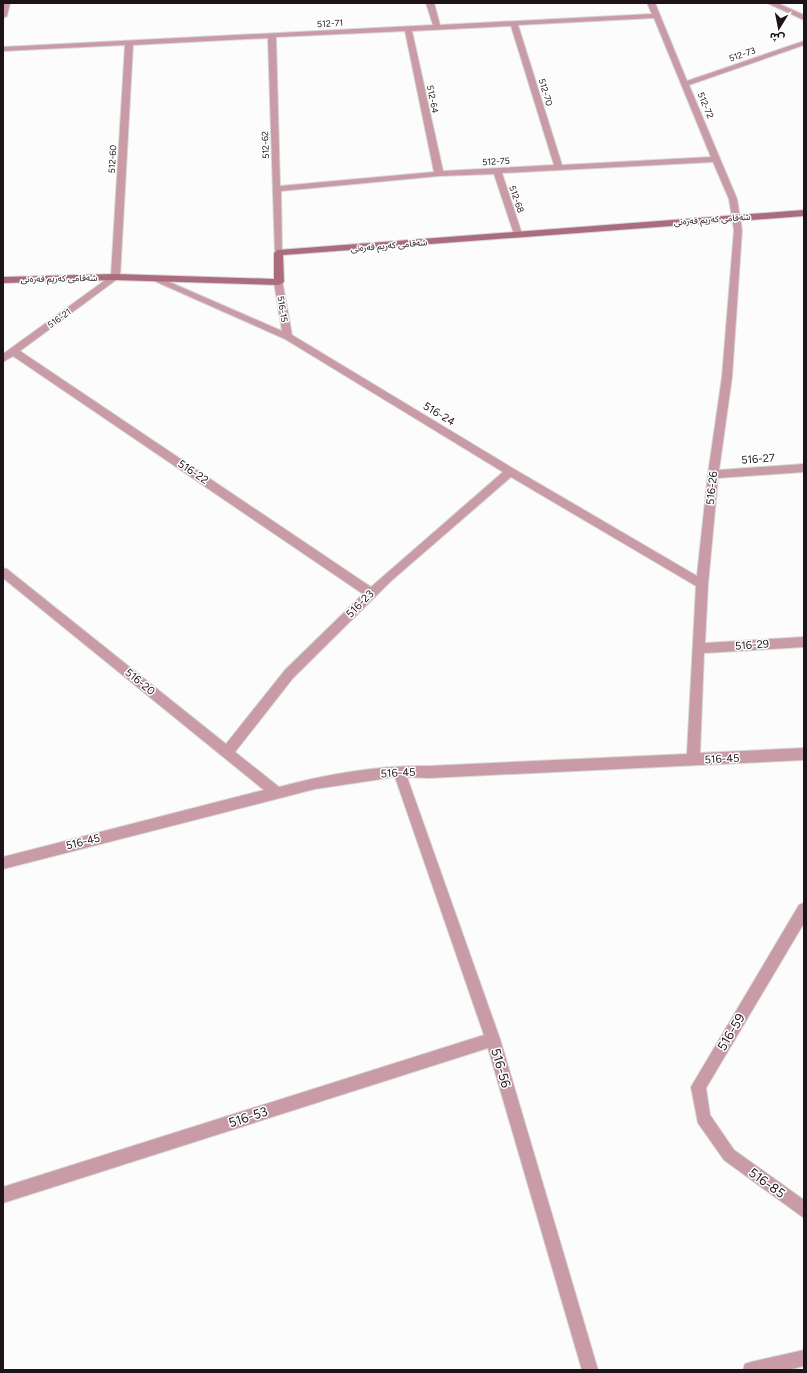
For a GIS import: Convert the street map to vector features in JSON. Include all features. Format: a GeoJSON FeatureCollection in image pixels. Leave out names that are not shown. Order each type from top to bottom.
{"type":"FeatureCollection","features":[{"type":"Feature","properties":{"kind":"street"},"geometry":{"type":"LineString","coordinates":[[3,16],[6,3]]}},
{"type":"Feature","properties":{"kind":"street"},"geometry":{"type":"LineString","coordinates":[[430,3],[437,27]]}},
{"type":"Feature","properties":{"kind":"street","name":"512-72"},"geometry":{"type":"LineString","coordinates":[[651,3],[733,199],[736,217]]}},
{"type":"Feature","properties":{"kind":"street"},"geometry":{"type":"LineString","coordinates":[[771,3],[804,18]]}},
{"type":"Feature","properties":{"kind":"street","name":"512-71"},"geometry":{"type":"LineString","coordinates":[[3,49],[657,16]]}},
{"type":"Feature","properties":{"kind":"street","name":"512-70"},"geometry":{"type":"LineString","coordinates":[[514,23],[559,168]]}},
{"type":"Feature","properties":{"kind":"street","name":"512-64"},"geometry":{"type":"LineString","coordinates":[[408,28],[439,174]]}},
{"type":"Feature","properties":{"kind":"street","name":"512-62"},"geometry":{"type":"LineString","coordinates":[[272,35],[278,254]]}},
{"type":"Feature","properties":{"kind":"street","name":"512-60"},"geometry":{"type":"LineString","coordinates":[[115,277],[129,43]]}},
{"type":"Feature","properties":{"kind":"street","name":"512-73"},"geometry":{"type":"LineString","coordinates":[[686,84],[804,43]]}},
{"type":"Feature","properties":{"kind":"street","name":"512-75"},"geometry":{"type":"LineString","coordinates":[[276,189],[439,174],[717,159]]}},
{"type":"Feature","properties":{"kind":"street","name":"512-68"},"geometry":{"type":"LineString","coordinates":[[497,171],[518,234]]}},
{"type":"Feature","properties":{"kind":"street","name":"شەقامی کەریم قەرەنی"},"geometry":{"type":"LineString","coordinates":[[278,254],[736,217],[804,213]]}},
{"type":"Feature","properties":{"kind":"street","name":"516-26"},"geometry":{"type":"LineString","coordinates":[[694,760],[702,584],[713,474],[726,377],[738,230],[736,217]]}},
{"type":"Feature","properties":{"kind":"street"},"geometry":{"type":"LineString","coordinates":[[278,254],[279,282]]}},
{"type":"Feature","properties":{"kind":"street","name":"شەقامی کەریم قەرەنی"},"geometry":{"type":"LineString","coordinates":[[3,280],[115,277],[279,282]]}},
{"type":"Feature","properties":{"kind":"street","name":"516-21"},"geometry":{"type":"LineString","coordinates":[[3,359],[115,277]]}},
{"type":"Feature","properties":{"kind":"street","name":"516-24"},"geometry":{"type":"LineString","coordinates":[[155,279],[288,337],[510,472],[702,584]]}},
{"type":"Feature","properties":{"kind":"street","name":"516-15"},"geometry":{"type":"LineString","coordinates":[[279,282],[288,337]]}},
{"type":"Feature","properties":{"kind":"street","name":"516-22"},"geometry":{"type":"LineString","coordinates":[[14,352],[371,593]]}},
{"type":"Feature","properties":{"kind":"street","name":"516-27"},"geometry":{"type":"LineString","coordinates":[[713,474],[804,468]]}},
{"type":"Feature","properties":{"kind":"street","name":"516-23"},"geometry":{"type":"LineString","coordinates":[[227,752],[289,674],[371,593],[510,472]]}},
{"type":"Feature","properties":{"kind":"street","name":"516-20"},"geometry":{"type":"LineString","coordinates":[[3,572],[277,793]]}},
{"type":"Feature","properties":{"kind":"street","name":"516-29"},"geometry":{"type":"LineString","coordinates":[[700,648],[804,642]]}},
{"type":"Feature","properties":{"kind":"street","name":"516-45"},"geometry":{"type":"LineString","coordinates":[[3,863],[315,783],[399,771],[429,772],[804,754]]}},
{"type":"Feature","properties":{"kind":"street","name":"516-56"},"geometry":{"type":"LineString","coordinates":[[399,771],[493,1039],[590,1370]]}},
{"type":"Feature","properties":{"kind":"street","name":"516-59"},"geometry":{"type":"LineString","coordinates":[[729,1156],[703,1118],[698,1087],[804,910]]}},
{"type":"Feature","properties":{"kind":"street","name":"516-53"},"geometry":{"type":"LineString","coordinates":[[3,1194],[493,1039]]}},
{"type":"Feature","properties":{"kind":"street","name":"516-85"},"geometry":{"type":"LineString","coordinates":[[729,1156],[804,1210]]}},
{"type":"Feature","properties":{"kind":"street"},"geometry":{"type":"LineString","coordinates":[[751,1370],[804,1358]]}}]}
